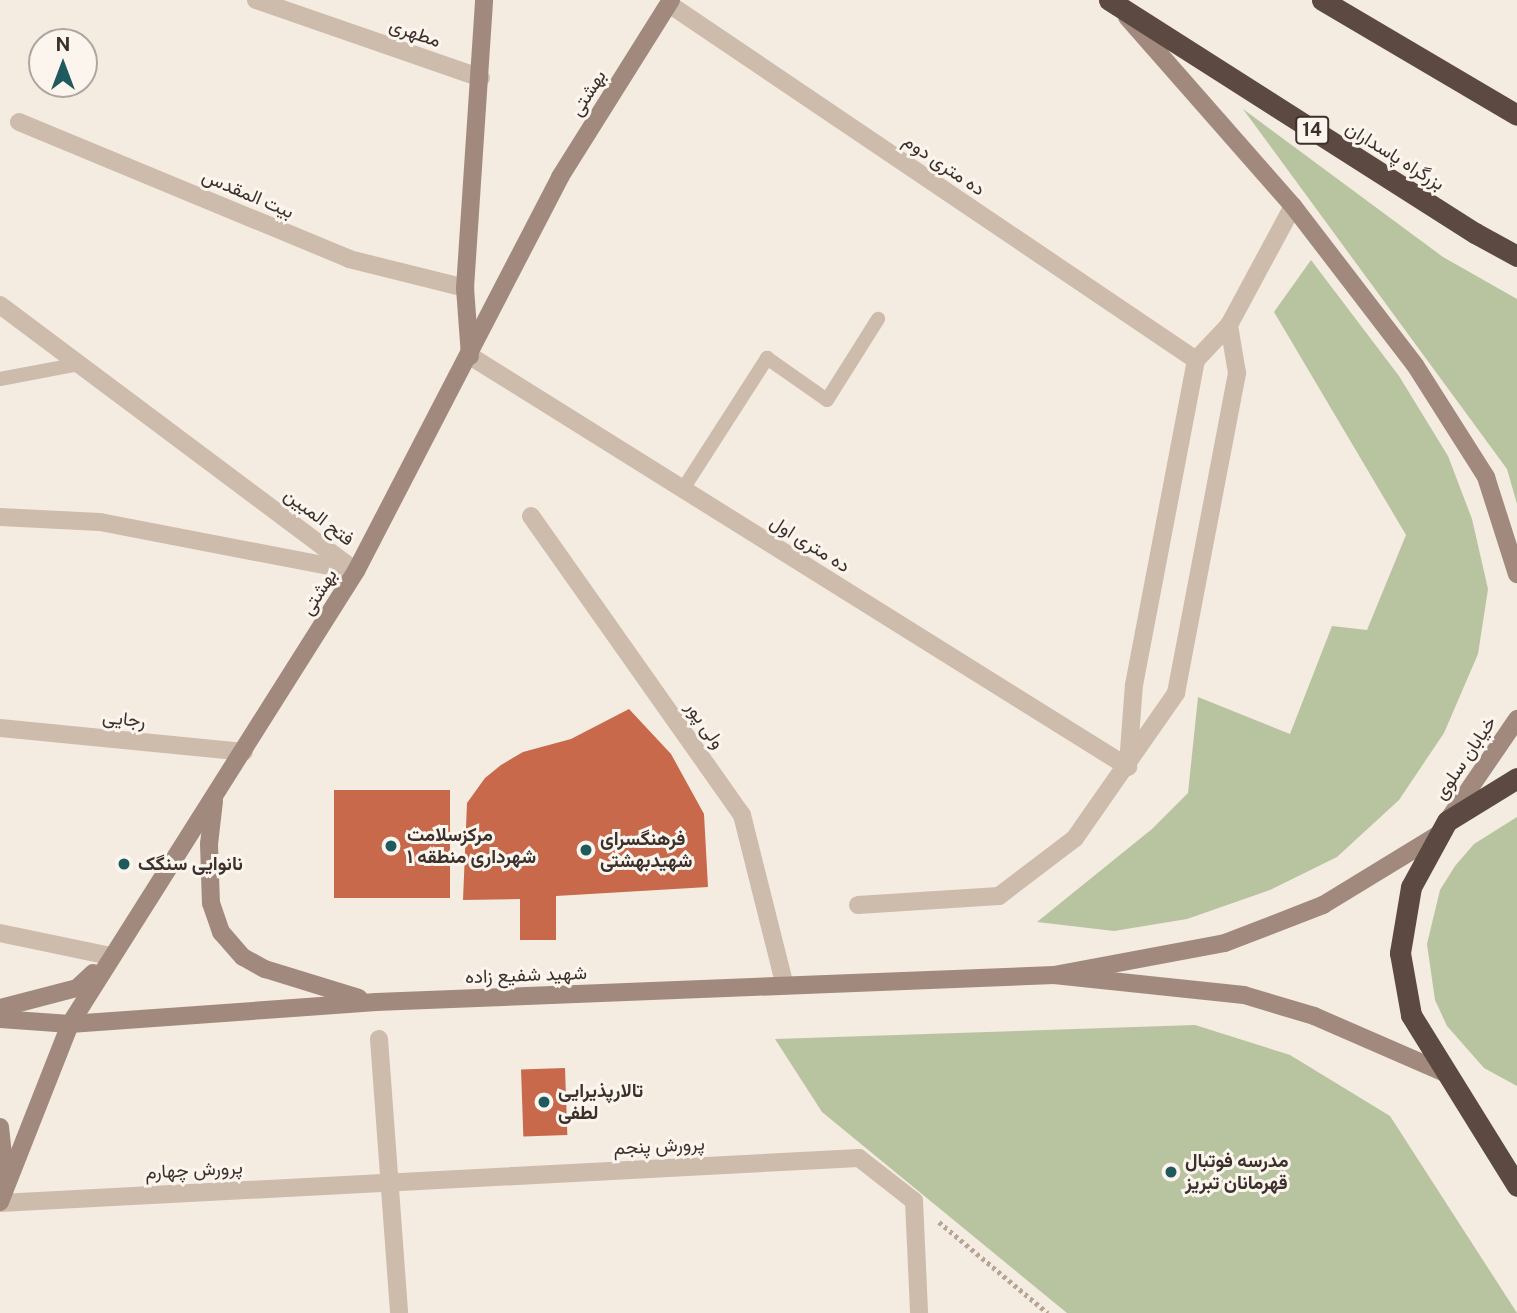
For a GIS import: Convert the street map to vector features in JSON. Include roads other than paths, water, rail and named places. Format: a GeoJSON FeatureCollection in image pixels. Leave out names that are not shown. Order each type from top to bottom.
{"type":"FeatureCollection","features":[{"type":"Feature","properties":{"kind":"highway"},"geometry":{"type":"LineString","coordinates":[[1322,0],[1517,115]]}},
{"type":"Feature","properties":{"kind":"highway","name":"بزرگراه پاسداران"},"geometry":{"type":"LineString","coordinates":[[1113,3],[1475,233],[1517,256]]}},
{"type":"Feature","properties":{"kind":"highway"},"geometry":{"type":"LineString","coordinates":[[1517,778],[1444,827],[1411,887],[1400,953],[1411,1015],[1443,1072],[1517,1186]]}},
{"type":"Feature","properties":{"kind":"main road"},"geometry":{"type":"LineString","coordinates":[[470,356],[465,289],[481,78],[484,0]]}},
{"type":"Feature","properties":{"kind":"main road","name":"بهشتی"},"geometry":{"type":"LineString","coordinates":[[2,1197],[70,1024],[110,956],[244,752],[356,571],[470,356],[560,177],[670,2]]}},
{"type":"Feature","properties":{"kind":"main road"},"geometry":{"type":"LineString","coordinates":[[1113,3],[1293,206],[1415,365],[1486,477],[1517,574]]}},
{"type":"Feature","properties":{"kind":"main road","name":"خیابان سلوی"},"geometry":{"type":"LineString","coordinates":[[1444,827],[1517,719]]}},
{"type":"Feature","properties":{"kind":"main road"},"geometry":{"type":"LineString","coordinates":[[214,796],[209,844],[211,904],[221,932],[243,957],[265,968],[376,1002]]}},
{"type":"Feature","properties":{"kind":"main road"},"geometry":{"type":"LineString","coordinates":[[1054,975],[1225,943],[1323,905],[1444,827]]}},
{"type":"Feature","properties":{"kind":"main road"},"geometry":{"type":"LineString","coordinates":[[0,1008],[77,988],[110,956]]}},
{"type":"Feature","properties":{"kind":"main road"},"geometry":{"type":"LineString","coordinates":[[1054,975],[1244,995],[1314,1016],[1443,1072]]}},
{"type":"Feature","properties":{"kind":"main road","name":"شهید شفیع زاده"},"geometry":{"type":"LineString","coordinates":[[0,1019],[70,1024],[376,1002],[1054,975]]}},
{"type":"Feature","properties":{"kind":"main road"},"geometry":{"type":"LineString","coordinates":[[0,1127],[2,1197]]}},
{"type":"Feature","properties":{"kind":"street","name":"مطهری"},"geometry":{"type":"LineString","coordinates":[[256,0],[481,78]]}},
{"type":"Feature","properties":{"kind":"street","name":"ده متری دوم"},"geometry":{"type":"LineString","coordinates":[[670,2],[1196,360]]}},
{"type":"Feature","properties":{"kind":"street","name":"بیت المقدس"},"geometry":{"type":"LineString","coordinates":[[19,122],[349,259],[465,289]]}},
{"type":"Feature","properties":{"kind":"street"},"geometry":{"type":"LineString","coordinates":[[1128,767],[1134,685],[1196,360],[1229,325],[1293,206]]}},
{"type":"Feature","properties":{"kind":"street","name":"فتح المبین"},"geometry":{"type":"LineString","coordinates":[[0,305],[356,571]]}},
{"type":"Feature","properties":{"kind":"street"},"geometry":{"type":"LineString","coordinates":[[858,905],[999,896],[1075,838],[1128,767],[1176,693],[1237,373],[1229,325]]}},
{"type":"Feature","properties":{"kind":"street","name":"ده متری اول"},"geometry":{"type":"LineString","coordinates":[[470,356],[1128,767]]}},
{"type":"Feature","properties":{"kind":"street","name":"ولی پور"},"geometry":{"type":"LineString","coordinates":[[531,516],[742,815],[785,986]]}},
{"type":"Feature","properties":{"kind":"street","name":"فتح المبین"},"geometry":{"type":"LineString","coordinates":[[0,517],[100,522],[356,571]]}},
{"type":"Feature","properties":{"kind":"street","name":"رجایی"},"geometry":{"type":"LineString","coordinates":[[0,728],[244,752]]}},
{"type":"Feature","properties":{"kind":"street"},"geometry":{"type":"LineString","coordinates":[[0,933],[110,956]]}},
{"type":"Feature","properties":{"kind":"street"},"geometry":{"type":"LineString","coordinates":[[379,1039],[399,1313]]}},
{"type":"Feature","properties":{"kind":"street","name":"پرورش پنجم"},"geometry":{"type":"LineString","coordinates":[[390,1180],[859,1158],[914,1202],[919,1313]]}},
{"type":"Feature","properties":{"kind":"street","name":"پرورش چهارم"},"geometry":{"type":"LineString","coordinates":[[2,1197],[390,1180]]}},
{"type":"Feature","properties":{"kind":"lane"},"geometry":{"type":"LineString","coordinates":[[683,489],[767,358],[827,400],[877,319]]}},
{"type":"Feature","properties":{"kind":"lane"},"geometry":{"type":"LineString","coordinates":[[0,379],[79,364]]}},
{"type":"Feature","properties":{"kind":"place","name":"مرکزسلامت شهرداری منطقه ۱"},"geometry":{"type":"Point","coordinates":[391,846]}},
{"type":"Feature","properties":{"kind":"place","name":"فرهنگسرای شهیدبهشتی"},"geometry":{"type":"Point","coordinates":[586,850]}},
{"type":"Feature","properties":{"kind":"place","name":"نانوایی سنگک"},"geometry":{"type":"Point","coordinates":[124,864]}},
{"type":"Feature","properties":{"kind":"place","name":"تالارپذیرایی لطفی"},"geometry":{"type":"Point","coordinates":[544,1102]}},
{"type":"Feature","properties":{"kind":"place","name":"مدرسه فوتبال قهرمانان تبریز"},"geometry":{"type":"Point","coordinates":[1171,1172]}}]}
